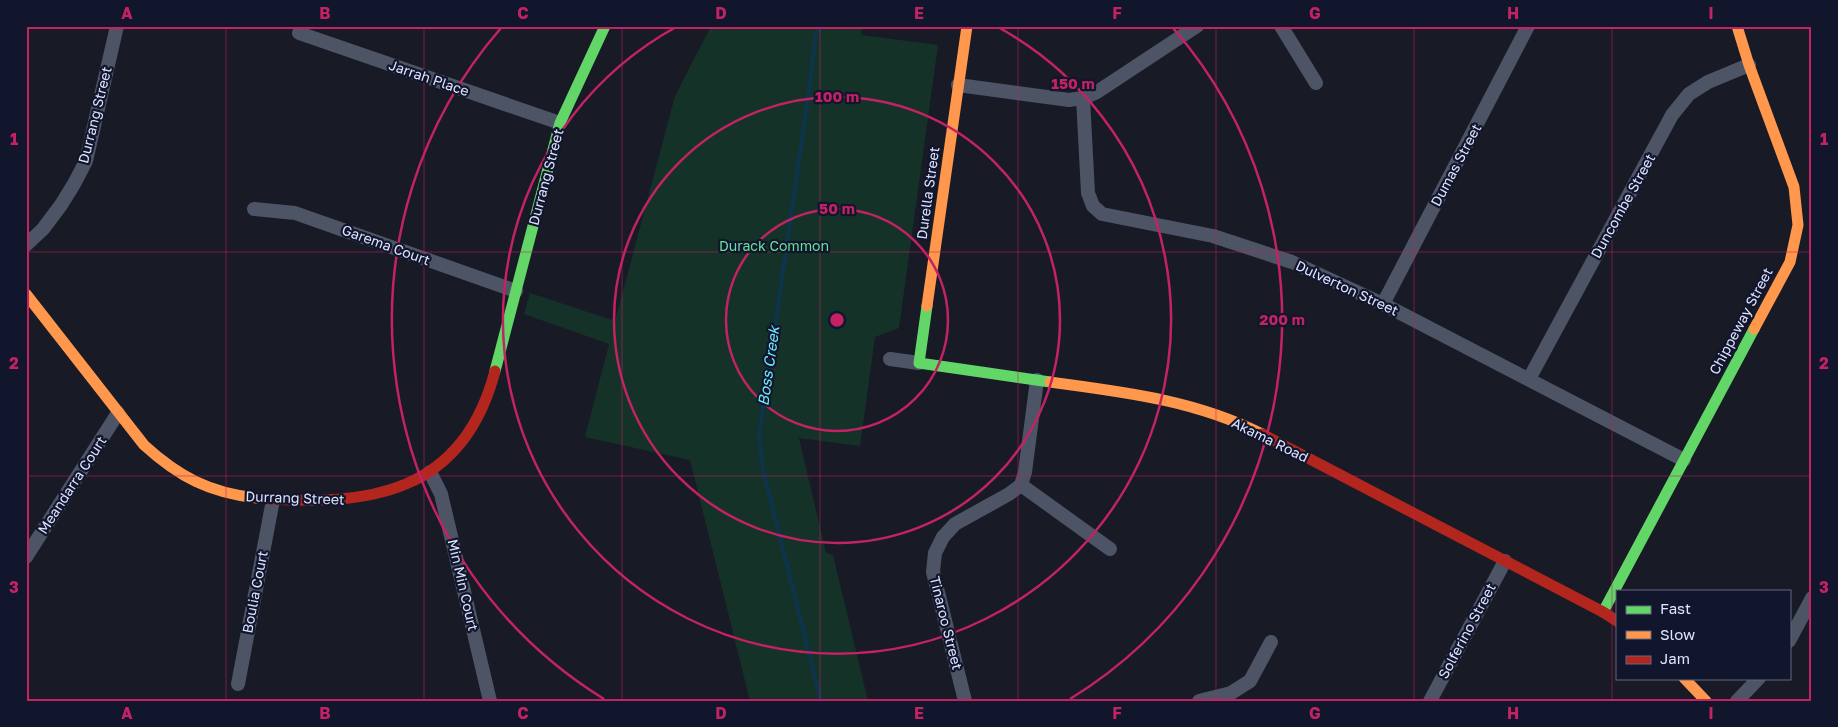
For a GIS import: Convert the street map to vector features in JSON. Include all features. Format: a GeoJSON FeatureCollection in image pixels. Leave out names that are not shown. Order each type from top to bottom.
{"type":"FeatureCollection","features":[{"type":"Feature","properties":{"kind":"street","name":"Durrang Street"},"geometry":{"type":"LineString","coordinates":[[26,245],[62,205],[86,161],[117,26]]}},
{"type":"Feature","properties":{"kind":"street","name":"Durrang Street"},"geometry":{"type":"LineString","coordinates":[[26,294],[144,445],[159,460],[204,486],[228,494],[254,499],[336,501],[360,499],[387,492],[410,483],[446,460],[464,441],[489,396],[560,123],[605,26]]}},
{"type":"Feature","properties":{"kind":"street","name":"Durella Street"},"geometry":{"type":"LineString","coordinates":[[919,364],[967,26]]}},
{"type":"Feature","properties":{"kind":"street"},"geometry":{"type":"LineString","coordinates":[[958,85],[1069,100],[1083,98],[1097,92],[1197,26]]}},
{"type":"Feature","properties":{"kind":"street"},"geometry":{"type":"LineString","coordinates":[[1281,26],[1316,83]]}},
{"type":"Feature","properties":{"kind":"street","name":"Dumas Street"},"geometry":{"type":"LineString","coordinates":[[1383,304],[1528,26]]}},
{"type":"Feature","properties":{"kind":"street","name":"Chippeway Street"},"geometry":{"type":"LineString","coordinates":[[1603,612],[1790,262],[1798,225],[1794,187],[1749,65],[1737,26]]}},
{"type":"Feature","properties":{"kind":"street","name":"Jarrah Place"},"geometry":{"type":"LineString","coordinates":[[299,33],[560,123]]}},
{"type":"Feature","properties":{"kind":"street","name":"Duncombe Street"},"geometry":{"type":"LineString","coordinates":[[1529,379],[1672,116],[1689,94],[1708,82],[1749,65]]}},
{"type":"Feature","properties":{"kind":"street","name":"Dulverton Street"},"geometry":{"type":"LineString","coordinates":[[1083,98],[1088,193],[1093,206],[1102,214],[1213,236],[1292,262],[1383,304],[1684,460]]}},
{"type":"Feature","properties":{"kind":"street","name":"Garema Court"},"geometry":{"type":"LineString","coordinates":[[254,209],[295,213],[516,291]]}},
{"type":"Feature","properties":{"kind":"street","name":"Akama Road"},"geometry":{"type":"LineString","coordinates":[[890,359],[1151,396],[1238,422],[1616,620]]}},
{"type":"Feature","properties":{"kind":"street"},"geometry":{"type":"LineString","coordinates":[[1037,380],[1025,472],[1021,485],[1110,549]]}},
{"type":"Feature","properties":{"kind":"street","name":"Meandarra Court"},"geometry":{"type":"LineString","coordinates":[[26,557],[118,412]]}},
{"type":"Feature","properties":{"kind":"street","name":"Min Min Court"},"geometry":{"type":"LineString","coordinates":[[430,472],[441,494],[490,701]]}},
{"type":"Feature","properties":{"kind":"street","name":"Tinaroo Street"},"geometry":{"type":"LineString","coordinates":[[965,701],[932,572],[935,553],[943,537],[955,524],[1009,494],[1021,485]]}},
{"type":"Feature","properties":{"kind":"street","name":"Boulia Court"},"geometry":{"type":"LineString","coordinates":[[238,684],[273,500]]}},
{"type":"Feature","properties":{"kind":"street","name":"Solferino Street"},"geometry":{"type":"LineString","coordinates":[[1430,701],[1504,561]]}},
{"type":"Feature","properties":{"kind":"street"},"geometry":{"type":"LineString","coordinates":[[1790,639],[1811,600]]}},
{"type":"Feature","properties":{"kind":"street"},"geometry":{"type":"LineString","coordinates":[[1199,701],[1231,693],[1250,681],[1272,642]]}},
{"type":"Feature","properties":{"kind":"street"},"geometry":{"type":"LineString","coordinates":[[1686,680],[1706,701]]}},
{"type":"Feature","properties":{"kind":"street"},"geometry":{"type":"LineString","coordinates":[[1737,701],[1756,680]]}},
{"type":"Feature","properties":{"kind":"green space","name":"Durack Common"},"geometry":{"type":"Polygon","coordinates":[[[711,26],[863,26],[861,35],[938,45],[899,328],[875,337],[860,446],[799,438],[826,553],[833,555],[868,701],[750,701],[690,460],[585,437],[609,344],[524,314],[530,293],[615,321],[675,96],[711,26]]]}},
{"type":"Feature","properties":{"kind":"waterway","name":"Boss Creek"},"geometry":{"type":"LineString","coordinates":[[817,26],[759,435],[763,470],[821,701]]}},
{"type":"Feature","properties":{"kind":"traffic: fast"},"geometry":{"type":"LineString","coordinates":[[495,371],[560,123],[605,26]]}},
{"type":"Feature","properties":{"kind":"traffic: fast"},"geometry":{"type":"LineString","coordinates":[[927,306],[919,363],[1050,382]]}},
{"type":"Feature","properties":{"kind":"traffic: fast"},"geometry":{"type":"LineString","coordinates":[[1603,612],[1754,329]]}},
{"type":"Feature","properties":{"kind":"traffic: slow"},"geometry":{"type":"LineString","coordinates":[[927,306],[967,26]]}},
{"type":"Feature","properties":{"kind":"traffic: slow"},"geometry":{"type":"LineString","coordinates":[[1737,26],[1749,65],[1794,187],[1798,225],[1790,262],[1754,329]]}},
{"type":"Feature","properties":{"kind":"traffic: slow"},"geometry":{"type":"LineString","coordinates":[[26,294],[144,445],[170,466],[196,482],[224,492],[257,498]]}},
{"type":"Feature","properties":{"kind":"traffic: slow"},"geometry":{"type":"LineString","coordinates":[[1050,382],[1132,394],[1185,405],[1237,422],[1262,434]]}},
{"type":"Feature","properties":{"kind":"traffic: slow"},"geometry":{"type":"LineString","coordinates":[[1686,680],[1706,701]]}},
{"type":"Feature","properties":{"kind":"traffic: jam"},"geometry":{"type":"LineString","coordinates":[[257,498],[337,499],[373,494],[406,484],[435,468],[460,444],[480,412],[495,371]]}},
{"type":"Feature","properties":{"kind":"traffic: jam"},"geometry":{"type":"LineString","coordinates":[[1262,434],[1616,620]]}}]}
